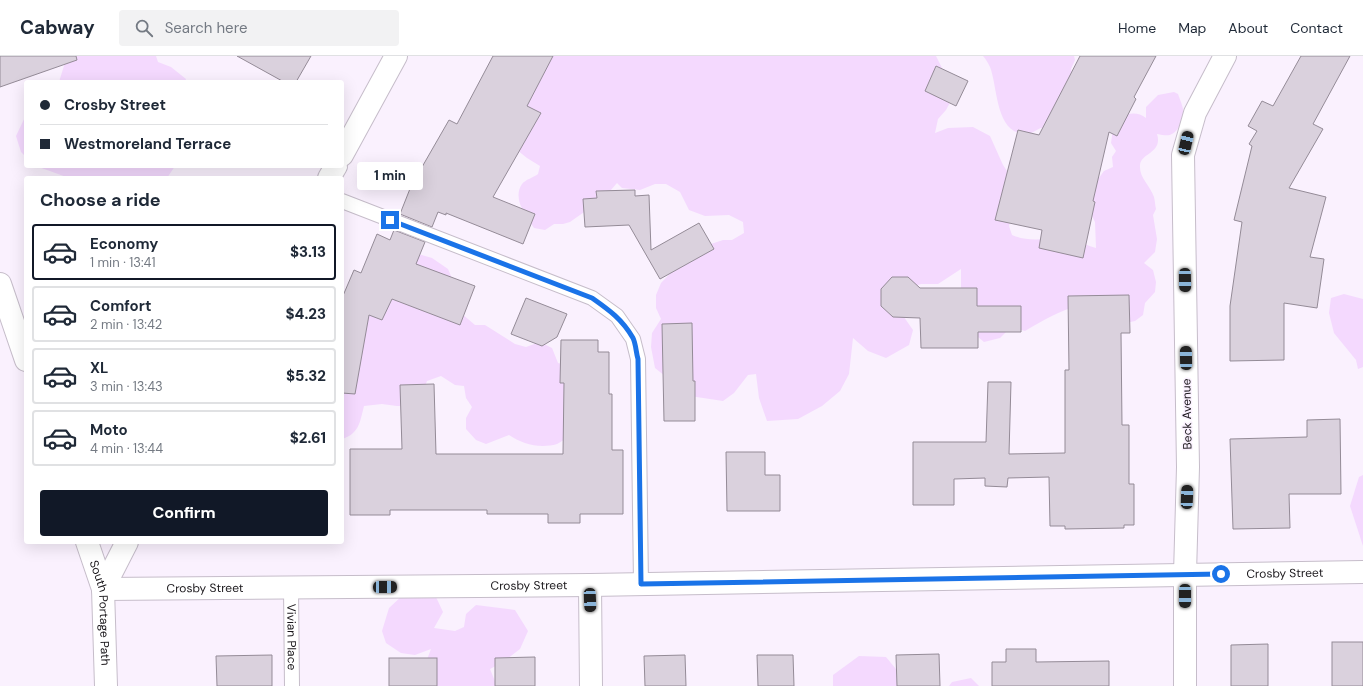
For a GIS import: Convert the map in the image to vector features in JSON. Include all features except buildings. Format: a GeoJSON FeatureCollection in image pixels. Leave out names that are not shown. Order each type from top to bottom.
{"type":"FeatureCollection","features":[{"type":"Feature","properties":{"kind":"street"},"geometry":{"type":"LineString","coordinates":[[344,151],[396,56]]}},
{"type":"Feature","properties":{"kind":"street","name":"Beck Avenue"},"geometry":{"type":"LineString","coordinates":[[1185,686],[1185,574],[1188,467],[1183,155],[1195,112],[1225,56]]}},
{"type":"Feature","properties":{"kind":"street"},"geometry":{"type":"LineString","coordinates":[[0,284],[24,354]]}},
{"type":"Feature","properties":{"kind":"street","name":"South Portage Path"},"geometry":{"type":"LineString","coordinates":[[88,544],[103,589],[106,686]]}},
{"type":"Feature","properties":{"kind":"street"},"geometry":{"type":"LineString","coordinates":[[103,589],[126,544]]}},
{"type":"Feature","properties":{"kind":"street","name":"Crosby Street"},"geometry":{"type":"LineString","coordinates":[[103,589],[590,585],[1363,572]]}},
{"type":"Feature","properties":{"kind":"street"},"geometry":{"type":"LineString","coordinates":[[590,585],[591,686]]}},
{"type":"Feature","properties":{"kind":"lane"},"geometry":{"type":"LineString","coordinates":[[344,202],[592,298],[617,316],[633,339],[638,359],[641,584]]}},
{"type":"Feature","properties":{"kind":"lane","name":"Vivian Place"},"geometry":{"type":"LineString","coordinates":[[291,588],[292,686]]}},
{"type":"Feature","properties":{"kind":"shaded area"},"geometry":{"type":"Polygon","coordinates":[[[67,56],[156,56],[158,62],[171,67],[186,79],[186,80],[60,80],[67,56]]]}},
{"type":"Feature","properties":{"kind":"shaded area"},"geometry":{"type":"Polygon","coordinates":[[[528,56],[936,56],[945,74],[953,97],[946,110],[938,119],[935,133],[948,128],[973,127],[990,136],[1003,165],[1011,177],[1011,218],[1009,226],[1012,235],[1027,239],[1072,239],[1096,248],[1095,222],[1089,210],[1090,190],[1104,171],[1113,167],[1112,157],[1116,151],[1111,143],[1112,133],[1116,123],[1123,116],[1132,113],[1142,115],[1146,118],[1146,107],[1158,95],[1174,92],[1178,94],[1183,107],[1184,115],[1179,127],[1172,134],[1157,134],[1158,140],[1155,149],[1141,161],[1140,165],[1141,174],[1154,197],[1156,209],[1153,215],[1157,239],[1155,252],[1144,263],[1153,270],[1156,282],[1155,292],[1145,303],[1143,315],[1135,321],[1106,327],[1081,304],[1052,316],[1025,331],[1011,327],[1000,338],[984,342],[965,326],[961,300],[961,269],[938,284],[921,284],[904,290],[899,310],[913,330],[909,345],[886,358],[868,351],[853,338],[849,374],[840,391],[822,406],[798,419],[767,421],[759,398],[756,374],[748,375],[734,393],[723,401],[690,396],[655,368],[651,347],[652,333],[661,319],[656,308],[656,295],[661,283],[680,263],[702,247],[723,240],[732,240],[744,233],[743,222],[729,215],[705,216],[689,210],[680,192],[666,184],[655,184],[640,190],[622,188],[617,183],[604,198],[570,222],[554,224],[545,230],[534,228],[521,207],[519,201],[519,190],[525,181],[538,174],[540,166],[507,142],[528,56]]]}},
{"type":"Feature","properties":{"kind":"shaded area"},"geometry":{"type":"Polygon","coordinates":[[[983,56],[1074,56],[1075,60],[1071,69],[1075,86],[1053,126],[1041,128],[1027,134],[1017,132],[1009,127],[1003,119],[993,76],[990,67],[983,56]]]}},
{"type":"Feature","properties":{"kind":"shaded area"},"geometry":{"type":"Polygon","coordinates":[[[24,119],[24,155],[21,152],[16,136],[24,119]]]}},
{"type":"Feature","properties":{"kind":"shaded area"},"geometry":{"type":"Polygon","coordinates":[[[42,168],[174,168],[168,176],[64,176],[42,168]]]}},
{"type":"Feature","properties":{"kind":"shaded area"},"geometry":{"type":"Polygon","coordinates":[[[408,251],[432,258],[448,269],[454,283],[461,313],[475,325],[485,325],[515,344],[526,347],[540,342],[552,348],[558,363],[571,366],[570,436],[557,444],[544,446],[525,443],[509,435],[486,444],[476,440],[466,429],[466,418],[472,407],[466,398],[464,386],[455,385],[441,376],[427,381],[424,389],[410,406],[382,404],[364,406],[358,427],[352,434],[344,438],[344,379],[357,333],[408,251]]]}},
{"type":"Feature","properties":{"kind":"shaded area"},"geometry":{"type":"Polygon","coordinates":[[[1344,294],[1363,299],[1363,367],[1358,369],[1356,360],[1334,333],[1329,313],[1331,298],[1344,294]]]}},
{"type":"Feature","properties":{"kind":"shaded area"},"geometry":{"type":"Polygon","coordinates":[[[1363,475],[1363,546],[1350,506],[1359,477],[1363,475]]]}},
{"type":"Feature","properties":{"kind":"shaded area"},"geometry":{"type":"Polygon","coordinates":[[[404,594],[436,597],[443,612],[434,628],[455,631],[464,627],[466,614],[476,605],[515,610],[528,631],[520,649],[503,662],[490,669],[497,686],[417,686],[431,649],[415,655],[401,653],[386,643],[382,631],[389,608],[404,594]]]}},
{"type":"Feature","properties":{"kind":"shaded area"},"geometry":{"type":"Polygon","coordinates":[[[859,656],[886,657],[900,674],[902,686],[833,686],[833,675],[859,656]]]}},
{"type":"Feature","properties":{"kind":"shaded area"},"geometry":{"type":"Polygon","coordinates":[[[971,678],[979,686],[949,686],[952,682],[971,678]]]}},
{"type":"Feature","properties":{"kind":"route"},"geometry":{"type":"LineString","coordinates":[[390,220],[592,298],[617,316],[625,327],[633,339],[638,359],[641,584],[1221,574]]}}]}
